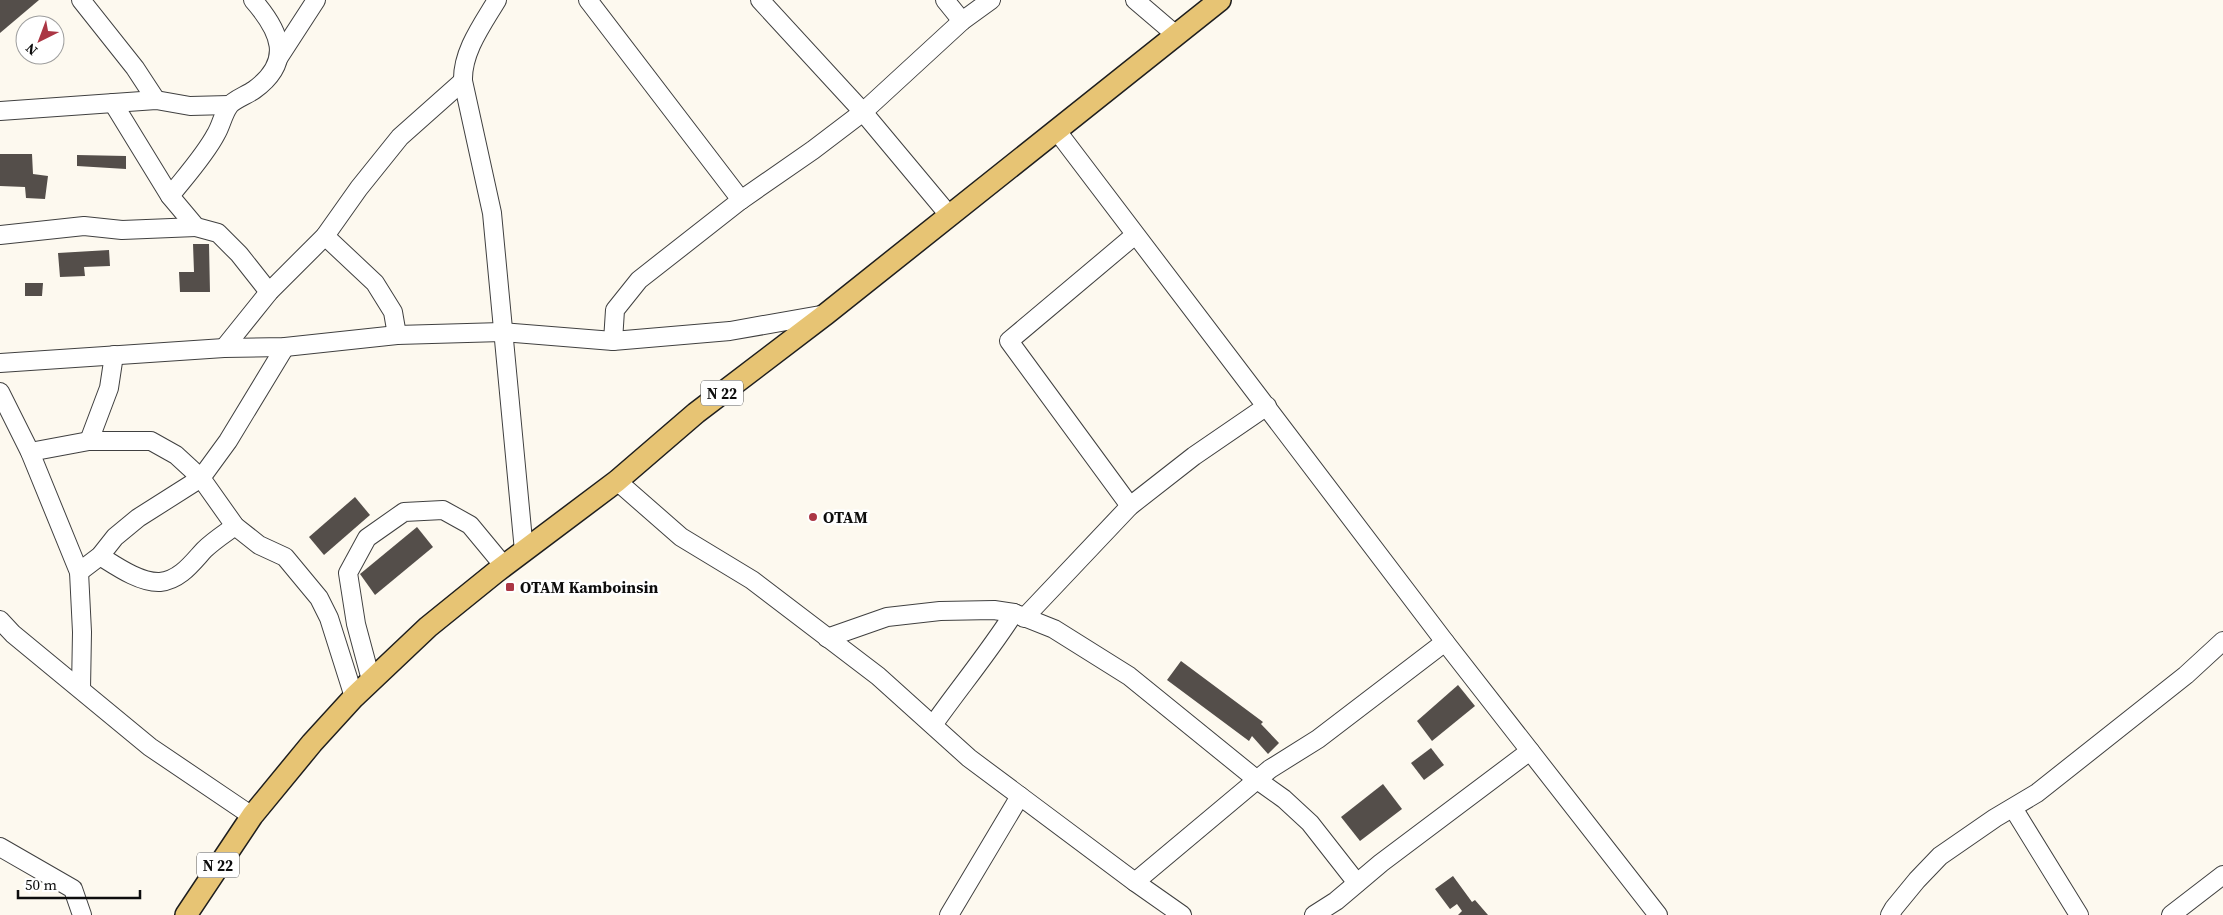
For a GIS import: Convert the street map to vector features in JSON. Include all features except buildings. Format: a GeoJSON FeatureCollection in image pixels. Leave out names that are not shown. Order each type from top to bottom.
{"type":"FeatureCollection","features":[{"type":"Feature","properties":{"kind":"main road","name":"N 22"},"geometry":{"type":"LineString","coordinates":[[186,915],[252,816],[312,743],[371,680],[428,627],[504,566],[617,481],[696,413],[826,314],[1220,0]]}},
{"type":"Feature","properties":{"kind":"street"},"geometry":{"type":"LineString","coordinates":[[81,0],[135,68],[156,100]]}},
{"type":"Feature","properties":{"kind":"street"},"geometry":{"type":"LineString","coordinates":[[252,0],[267,16],[275,30],[280,44],[279,57]]}},
{"type":"Feature","properties":{"kind":"street"},"geometry":{"type":"LineString","coordinates":[[0,111],[156,100],[190,106],[229,105],[260,86],[274,70],[279,57],[316,0]]}},
{"type":"Feature","properties":{"kind":"street"},"geometry":{"type":"LineString","coordinates":[[497,0],[466,57],[462,70],[492,213],[524,551]]}},
{"type":"Feature","properties":{"kind":"street"},"geometry":{"type":"LineString","coordinates":[[588,0],[741,200]]}},
{"type":"Feature","properties":{"kind":"street"},"geometry":{"type":"LineString","coordinates":[[760,0],[863,112],[949,215]]}},
{"type":"Feature","properties":{"kind":"street"},"geometry":{"type":"LineString","coordinates":[[945,0],[962,21]]}},
{"type":"Feature","properties":{"kind":"street"},"geometry":{"type":"LineString","coordinates":[[613,341],[615,310],[639,280],[741,200],[813,150],[863,112],[962,21],[991,0]]}},
{"type":"Feature","properties":{"kind":"street"},"geometry":{"type":"LineString","coordinates":[[1135,0],[1176,36]]}},
{"type":"Feature","properties":{"kind":"street"},"geometry":{"type":"LineString","coordinates":[[224,348],[269,292],[325,236],[359,188],[400,137],[463,81]]}},
{"type":"Feature","properties":{"kind":"street"},"geometry":{"type":"LineString","coordinates":[[112,104],[170,196],[196,227]]}},
{"type":"Feature","properties":{"kind":"street"},"geometry":{"type":"LineString","coordinates":[[170,196],[216,136],[229,105]]}},
{"type":"Feature","properties":{"kind":"street"},"geometry":{"type":"LineString","coordinates":[[1056,131],[1445,642],[1658,915]]}},
{"type":"Feature","properties":{"kind":"street"},"geometry":{"type":"LineString","coordinates":[[0,235],[84,226],[122,230],[196,227],[218,233],[239,254],[269,292]]}},
{"type":"Feature","properties":{"kind":"street"},"geometry":{"type":"LineString","coordinates":[[1130,506],[1009,341],[1135,235]]}},
{"type":"Feature","properties":{"kind":"street"},"geometry":{"type":"LineString","coordinates":[[325,236],[375,283],[393,312],[397,335]]}},
{"type":"Feature","properties":{"kind":"street"},"geometry":{"type":"LineString","coordinates":[[0,363],[224,348],[285,347],[397,335],[502,332],[613,341],[730,331],[826,314]]}},
{"type":"Feature","properties":{"kind":"street"},"geometry":{"type":"LineString","coordinates":[[79,572],[100,556],[115,537],[138,518],[201,478],[228,441],[285,347]]}},
{"type":"Feature","properties":{"kind":"street"},"geometry":{"type":"LineString","coordinates":[[89,441],[109,388],[114,355]]}},
{"type":"Feature","properties":{"kind":"street"},"geometry":{"type":"LineString","coordinates":[[0,392],[30,452],[79,572],[82,632],[81,689]]}},
{"type":"Feature","properties":{"kind":"street"},"geometry":{"type":"LineString","coordinates":[[933,725],[1019,616],[1130,506],[1194,456],[1267,406]]}},
{"type":"Feature","properties":{"kind":"street"},"geometry":{"type":"LineString","coordinates":[[30,452],[89,441],[151,442],[176,455],[201,478],[235,526],[259,545],[285,557],[319,598],[329,618],[354,697]]}},
{"type":"Feature","properties":{"kind":"street"},"geometry":{"type":"LineString","coordinates":[[617,481],[681,537],[752,580],[878,676],[969,758],[1182,915]]}},
{"type":"Feature","properties":{"kind":"street"},"geometry":{"type":"LineString","coordinates":[[371,680],[356,624],[348,573],[367,538],[404,512],[443,510],[470,525],[504,566]]}},
{"type":"Feature","properties":{"kind":"street"},"geometry":{"type":"LineString","coordinates":[[100,556],[122,569],[160,582],[178,575],[191,566],[204,550],[235,526]]}},
{"type":"Feature","properties":{"kind":"street"},"geometry":{"type":"LineString","coordinates":[[827,638],[887,617],[967,611],[994,610],[1019,616],[1054,629],[1129,676],[1256,779],[1284,799],[1310,823],[1357,883]]}},
{"type":"Feature","properties":{"kind":"street"},"geometry":{"type":"LineString","coordinates":[[0,620],[7,633],[81,689],[150,748],[252,816]]}},
{"type":"Feature","properties":{"kind":"street"},"geometry":{"type":"LineString","coordinates":[[1890,915],[1917,880],[1940,856],[2037,793],[2186,675],[2223,641]]}},
{"type":"Feature","properties":{"kind":"street"},"geometry":{"type":"LineString","coordinates":[[1135,882],[1256,779],[1318,739],[1445,642]]}},
{"type":"Feature","properties":{"kind":"street"},"geometry":{"type":"LineString","coordinates":[[1314,915],[1336,901],[1530,751]]}},
{"type":"Feature","properties":{"kind":"street"},"geometry":{"type":"LineString","coordinates":[[949,915],[1020,796]]}},
{"type":"Feature","properties":{"kind":"street"},"geometry":{"type":"LineString","coordinates":[[2013,808],[2079,915]]}},
{"type":"Feature","properties":{"kind":"street"},"geometry":{"type":"LineString","coordinates":[[0,847],[73,888],[82,915]]}},
{"type":"Feature","properties":{"kind":"street"},"geometry":{"type":"LineString","coordinates":[[2171,915],[2223,875]]}},
{"type":"Feature","properties":{"kind":"place","name":"OTAM"},"geometry":{"type":"Point","coordinates":[813,517]}},
{"type":"Feature","properties":{"kind":"place","name":"OTAM Kamboinsin"},"geometry":{"type":"Point","coordinates":[510,587]}}]}
